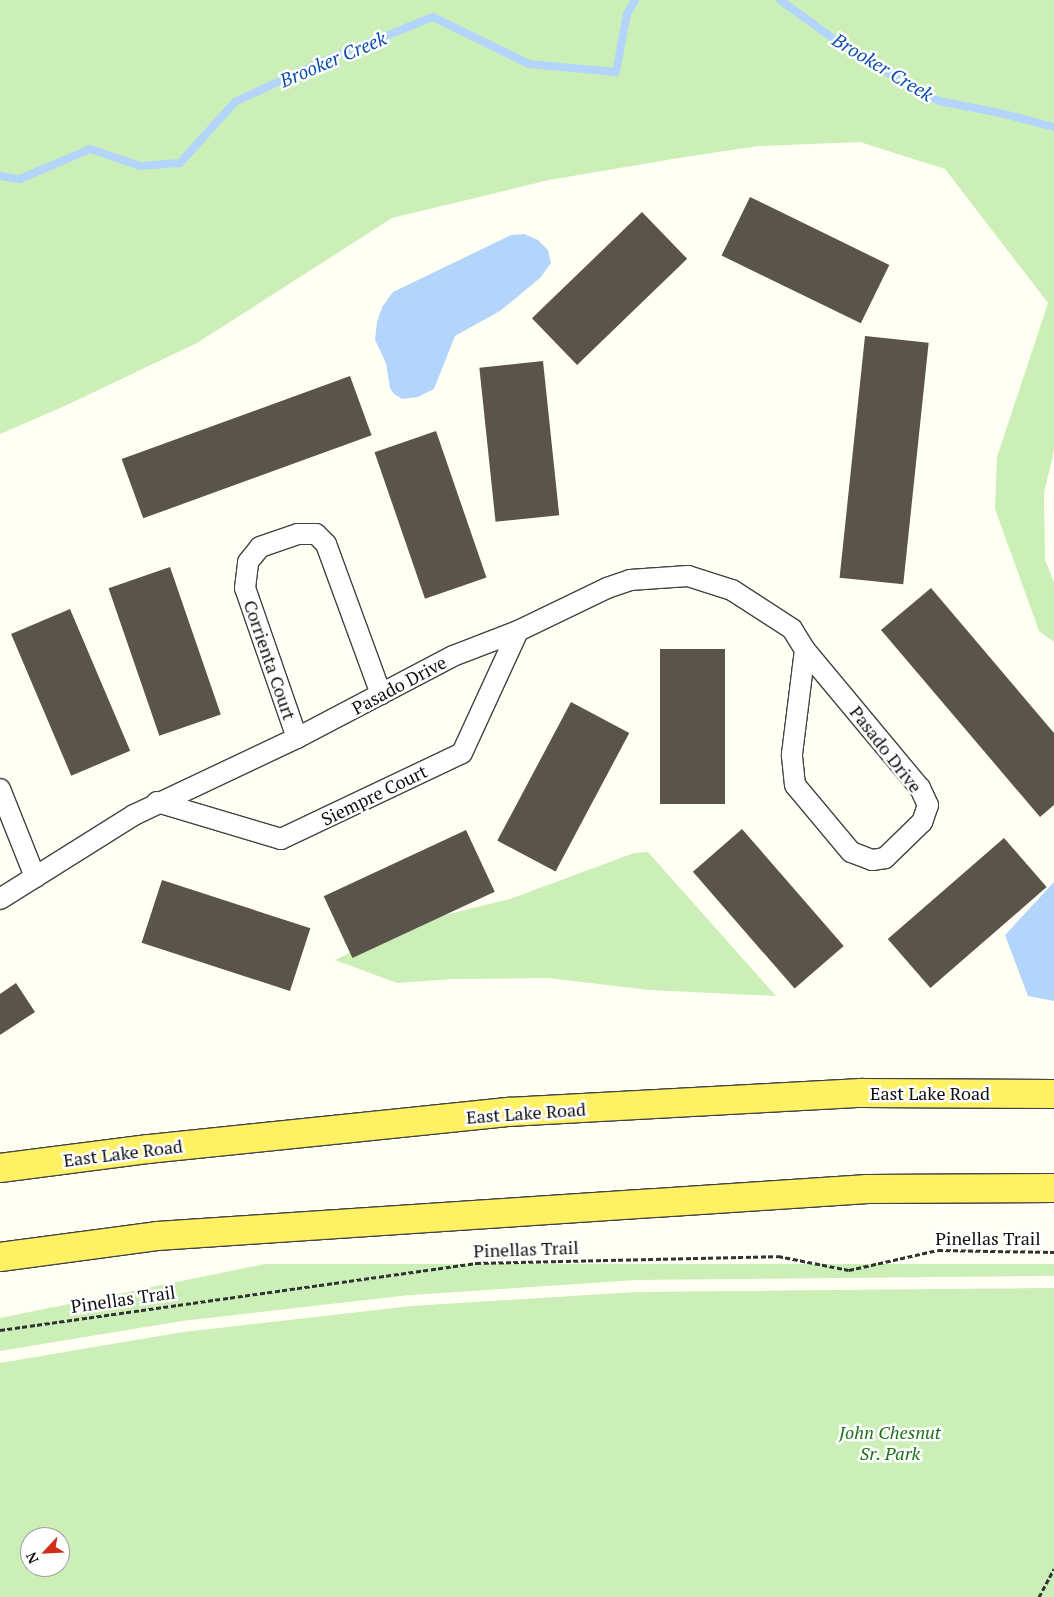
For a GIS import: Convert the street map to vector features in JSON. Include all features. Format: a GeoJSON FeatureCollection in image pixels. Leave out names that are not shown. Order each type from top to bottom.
{"type":"FeatureCollection","features":[{"type":"Feature","properties":{"kind":"main road","name":"East Lake Road"},"geometry":{"type":"LineString","coordinates":[[0,1168],[149,1149],[508,1112],[862,1093],[1054,1094]]}},
{"type":"Feature","properties":{"kind":"main road"},"geometry":{"type":"LineString","coordinates":[[0,1256],[157,1236],[848,1190],[1054,1188]]}},
{"type":"Feature","properties":{"kind":"street","name":"Corrienta Court"},"geometry":{"type":"LineString","coordinates":[[297,738],[245,588],[248,562],[260,547],[298,534],[316,534],[326,544],[381,694]]}},
{"type":"Feature","properties":{"kind":"street","name":"Pasado Drive"},"geometry":{"type":"LineString","coordinates":[[0,899],[134,814],[297,738],[453,656],[518,631],[607,588],[630,580],[688,576],[732,590],[792,629],[805,650],[920,788],[928,805],[922,822],[885,858],[872,860],[850,852],[795,785],[792,754],[805,650]]}},
{"type":"Feature","properties":{"kind":"street","name":"Siempre Court"},"geometry":{"type":"LineString","coordinates":[[157,802],[281,840],[462,753],[518,631]]}},
{"type":"Feature","properties":{"kind":"street"},"geometry":{"type":"LineString","coordinates":[[0,789],[35,877]]}},
{"type":"Feature","properties":{"kind":"path","name":"Pinellas Trail"},"geometry":{"type":"LineString","coordinates":[[0,1330],[476,1263],[778,1256],[848,1270],[938,1250],[1054,1252]]}},
{"type":"Feature","properties":{"kind":"path"},"geometry":{"type":"LineString","coordinates":[[1038,1597],[1054,1569]]}},
{"type":"Feature","properties":{"kind":"green space"},"geometry":{"type":"Polygon","coordinates":[[[0,0],[1054,0],[1054,450],[1044,493],[1045,560],[1054,582],[1054,642],[1039,631],[995,509],[997,457],[1048,303],[945,169],[860,142],[759,146],[691,156],[549,180],[392,218],[197,343],[67,405],[0,434],[0,0]]]}},
{"type":"Feature","properties":{"kind":"green space"},"geometry":{"type":"Polygon","coordinates":[[[648,852],[776,996],[649,990],[548,978],[453,979],[397,983],[335,960],[412,923],[510,899],[634,853],[648,852]]]}},
{"type":"Feature","properties":{"kind":"green space"},"geometry":{"type":"Polygon","coordinates":[[[265,1264],[1054,1264],[1054,1276],[637,1280],[410,1295],[182,1321],[0,1351],[0,1318],[265,1264]]]}},
{"type":"Feature","properties":{"kind":"green space","name":"John Chesnut Sr. Park"},"geometry":{"type":"Polygon","coordinates":[[[1054,1288],[1054,1597],[0,1597],[0,1363],[183,1332],[411,1306],[637,1292],[1054,1288]]]}},
{"type":"Feature","properties":{"kind":"water"},"geometry":{"type":"Polygon","coordinates":[[[524,234],[538,240],[548,250],[551,263],[540,278],[500,311],[455,336],[434,389],[418,397],[402,399],[394,394],[390,388],[386,363],[375,340],[377,322],[382,307],[393,292],[511,235],[524,234]]]}},
{"type":"Feature","properties":{"kind":"water"},"geometry":{"type":"Polygon","coordinates":[[[1054,882],[1054,1001],[1028,996],[1005,935],[1054,882]]]}},
{"type":"Feature","properties":{"kind":"building"},"geometry":{"type":"Polygon","coordinates":[[[750,197],[889,265],[861,323],[722,255],[750,197]]]}},
{"type":"Feature","properties":{"kind":"building"},"geometry":{"type":"Polygon","coordinates":[[[642,212],[687,259],[577,365],[532,318],[642,212]]]}},
{"type":"Feature","properties":{"kind":"building"},"geometry":{"type":"Polygon","coordinates":[[[865,336],[929,343],[903,584],[840,578],[865,336]]]}},
{"type":"Feature","properties":{"kind":"building"},"geometry":{"type":"Polygon","coordinates":[[[543,361],[559,515],[496,522],[479,368],[543,361]]]}},
{"type":"Feature","properties":{"kind":"building"},"geometry":{"type":"Polygon","coordinates":[[[350,376],[372,435],[143,518],[122,459],[350,376]]]}},
{"type":"Feature","properties":{"kind":"building"},"geometry":{"type":"Polygon","coordinates":[[[436,431],[486,578],[425,599],[375,452],[436,431]]]}},
{"type":"Feature","properties":{"kind":"building"},"geometry":{"type":"Polygon","coordinates":[[[170,567],[221,715],[159,736],[109,588],[170,567]]]}},
{"type":"Feature","properties":{"kind":"building"},"geometry":{"type":"Polygon","coordinates":[[[931,588],[1054,733],[1054,805],[1040,817],[881,630],[931,588]]]}},
{"type":"Feature","properties":{"kind":"building"},"geometry":{"type":"Polygon","coordinates":[[[70,609],[130,751],[71,776],[11,634],[70,609]]]}},
{"type":"Feature","properties":{"kind":"building"},"geometry":{"type":"Polygon","coordinates":[[[660,649],[725,649],[725,804],[660,804],[660,649]]]}},
{"type":"Feature","properties":{"kind":"building"},"geometry":{"type":"Polygon","coordinates":[[[571,702],[629,733],[556,872],[497,841],[571,702]]]}},
{"type":"Feature","properties":{"kind":"building"},"geometry":{"type":"Polygon","coordinates":[[[742,829],[844,946],[795,989],[693,872],[742,829]]]}},
{"type":"Feature","properties":{"kind":"building"},"geometry":{"type":"Polygon","coordinates":[[[466,830],[495,892],[352,958],[324,896],[466,830]]]}},
{"type":"Feature","properties":{"kind":"building"},"geometry":{"type":"Polygon","coordinates":[[[1004,838],[1047,887],[930,988],[888,939],[1004,838]]]}},
{"type":"Feature","properties":{"kind":"building"},"geometry":{"type":"Polygon","coordinates":[[[162,880],[310,928],[290,991],[142,943],[162,880]]]}},
{"type":"Feature","properties":{"kind":"building"},"geometry":{"type":"Polygon","coordinates":[[[16,983],[35,1012],[0,1035],[0,994],[16,983]]]}},
{"type":"Feature","properties":{"kind":"waterway","name":"Brooker Creek"},"geometry":{"type":"LineString","coordinates":[[0,176],[20,179],[90,149],[140,166],[180,163],[235,102],[314,65],[433,17],[529,64],[616,72],[627,14],[635,0]]}},
{"type":"Feature","properties":{"kind":"waterway","name":"Brooker Creek"},"geometry":{"type":"LineString","coordinates":[[780,0],[859,57],[939,101],[1004,114],[1054,127]]}}]}
